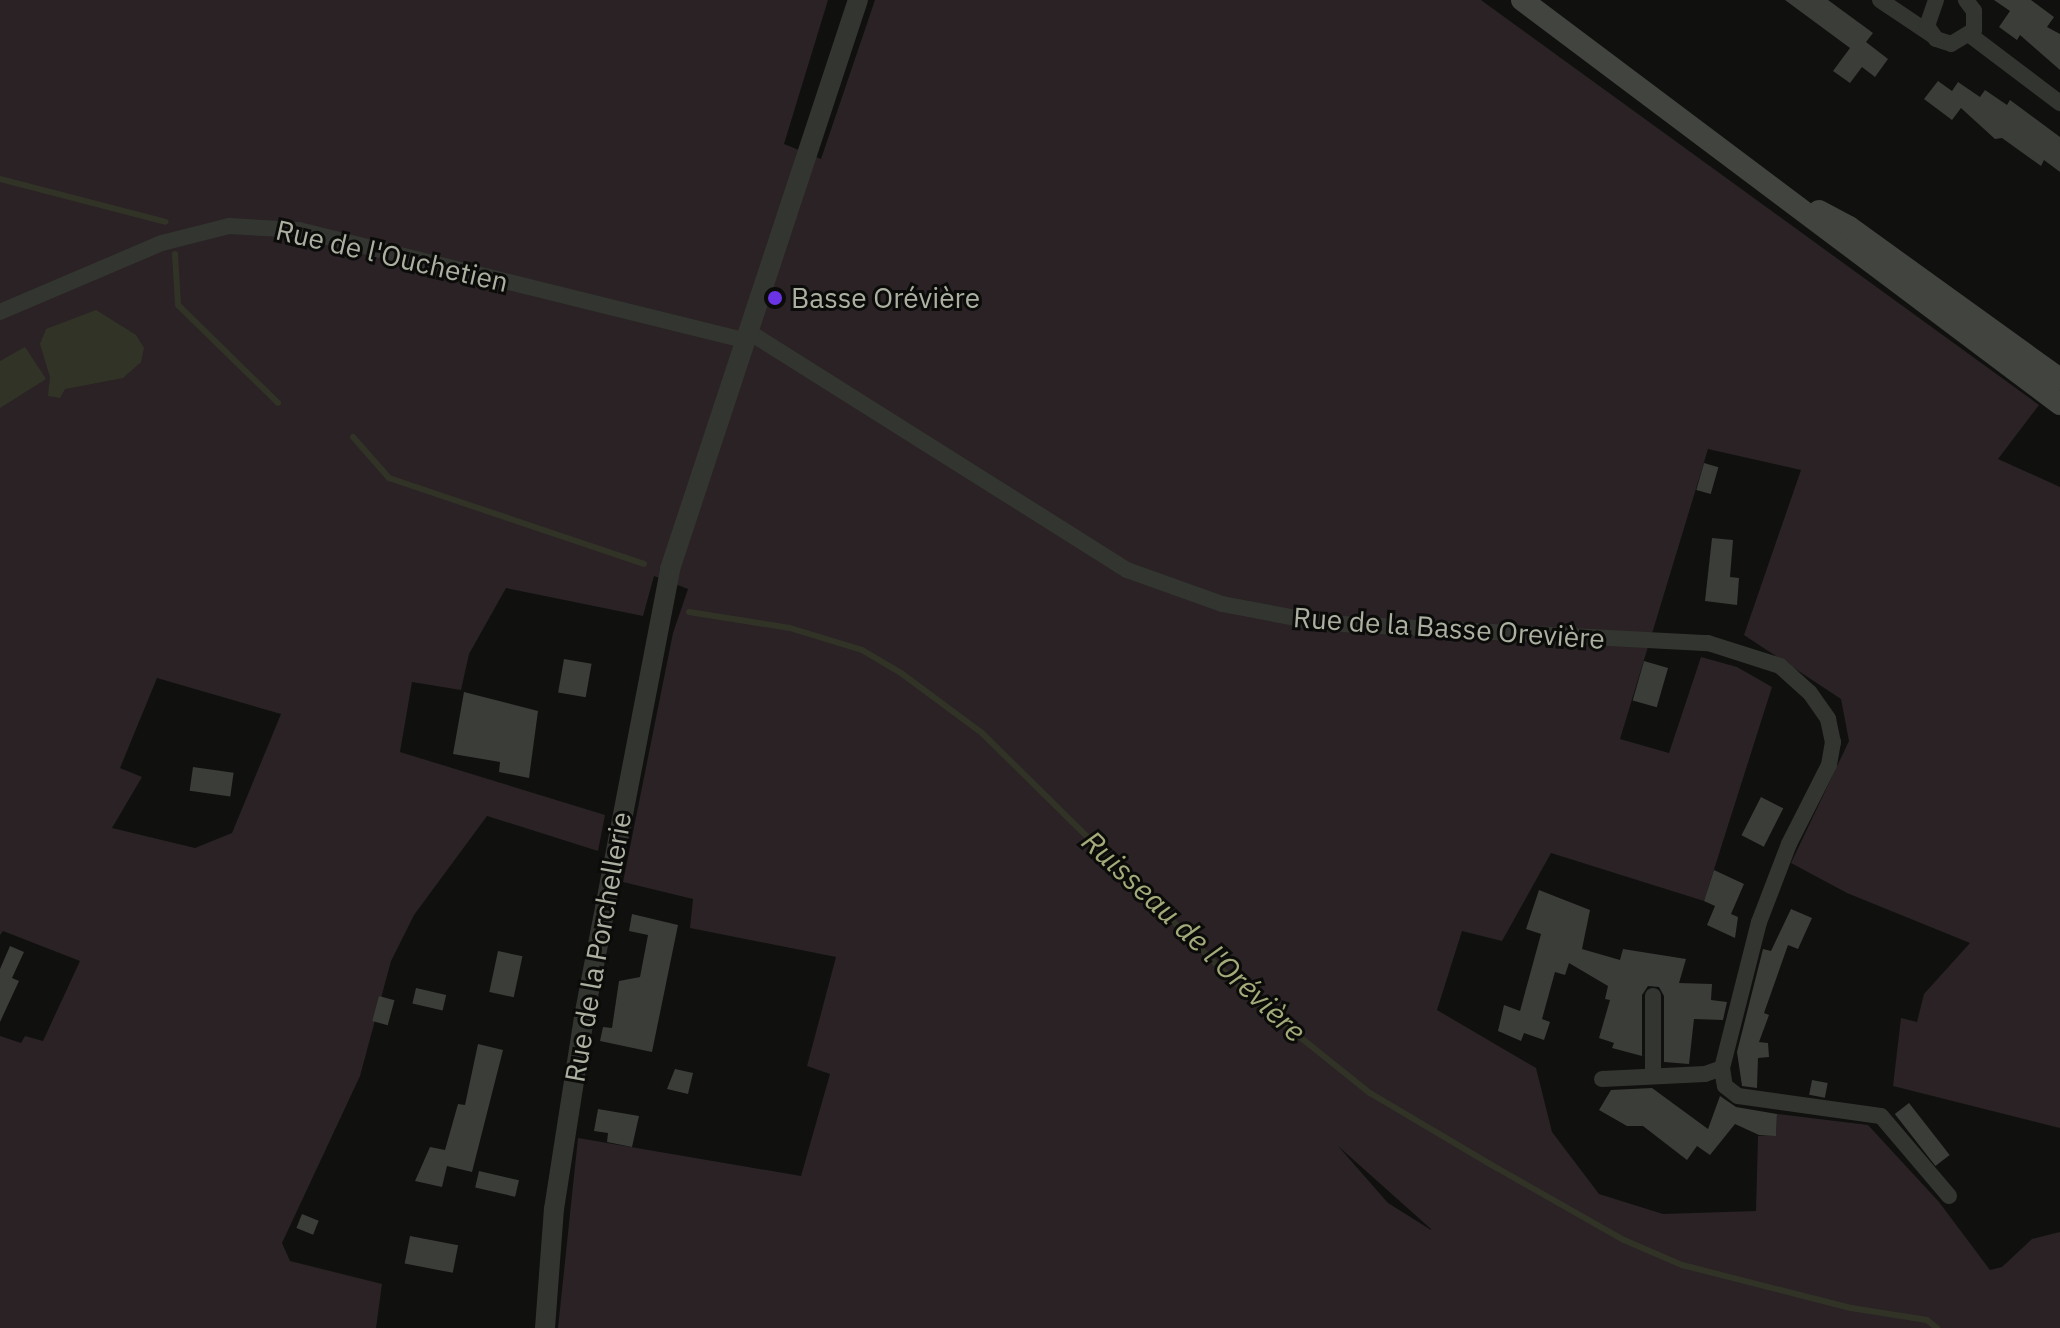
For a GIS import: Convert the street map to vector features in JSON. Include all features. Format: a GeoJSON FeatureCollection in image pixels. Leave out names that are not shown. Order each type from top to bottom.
{"type":"FeatureCollection","features":[{"type":"Feature","properties":{"kind":"main road"},"geometry":{"type":"LineString","coordinates":[[1522,0],[1760,182],[2060,404]]}},
{"type":"Feature","properties":{"kind":"main road"},"geometry":{"type":"LineString","coordinates":[[1760,182],[1849,227],[2060,379]]}},
{"type":"Feature","properties":{"kind":"street","name":"Rue de la Porchellerie"},"geometry":{"type":"LineString","coordinates":[[545,1328],[554,1209],[581,1031],[670,569],[858,0]]}},
{"type":"Feature","properties":{"kind":"street"},"geometry":{"type":"LineString","coordinates":[[1880,0],[1933,36],[1951,44],[1970,35],[1976,17],[1966,0]]}},
{"type":"Feature","properties":{"kind":"street"},"geometry":{"type":"LineString","coordinates":[[1933,36],[1927,19],[1936,0]]}},
{"type":"Feature","properties":{"kind":"street"},"geometry":{"type":"LineString","coordinates":[[1970,35],[2060,103]]}},
{"type":"Feature","properties":{"kind":"street","name":"Rue de l'Ouchetien"},"geometry":{"type":"LineString","coordinates":[[0,312],[162,243],[229,226],[299,230],[747,336]]}},
{"type":"Feature","properties":{"kind":"street","name":"Rue de la Basse Orevière"},"geometry":{"type":"LineString","coordinates":[[747,336],[1127,570],[1222,604],[1323,623],[1708,643],[1780,666],[1810,693],[1828,719],[1833,742],[1829,765],[1789,844],[1759,922],[1722,1068]]}},
{"type":"Feature","properties":{"kind":"street"},"geometry":{"type":"LineString","coordinates":[[1653,996],[1653,1075]]}},
{"type":"Feature","properties":{"kind":"street"},"geometry":{"type":"LineString","coordinates":[[1602,1079],[1705,1074],[1722,1068],[1725,1086],[1738,1096],[1881,1116],[1949,1196]]}},
{"type":"Feature","properties":{"kind":"shaded area"},"geometry":{"type":"Polygon","coordinates":[[[0,0],[828,0],[784,144],[821,159],[875,0],[1481,0],[2039,405],[1998,459],[2060,487],[2060,1128],[1893,1086],[1901,1018],[1917,1022],[1924,994],[1970,943],[1847,893],[1791,863],[1849,741],[1841,699],[1744,635],[1801,470],[1708,449],[1620,739],[1669,753],[1701,657],[1737,667],[1772,687],[1704,901],[1551,853],[1502,941],[1462,931],[1437,1010],[1536,1068],[1552,1132],[1599,1194],[1663,1214],[1756,1211],[1758,1136],[1776,1135],[1777,1114],[1868,1125],[1939,1202],[1990,1270],[2002,1267],[2032,1239],[2060,1232],[2060,1328],[558,1328],[578,1138],[801,1176],[830,1074],[807,1066],[836,957],[690,928],[693,899],[623,882],[673,633],[688,589],[654,576],[643,616],[506,588],[469,654],[461,690],[412,682],[400,752],[605,815],[598,851],[487,816],[414,915],[391,961],[360,1076],[282,1243],[290,1261],[382,1284],[376,1328],[0,1328],[0,1036],[21,1043],[25,1036],[43,1041],[80,961],[3,931],[0,935],[0,0]],[[157,678],[120,768],[142,777],[112,828],[195,848],[232,833],[281,714],[157,678]],[[1338,1146],[1388,1203],[1431,1230],[1431,1229],[1338,1146]]]}},
{"type":"Feature","properties":{"kind":"shaded area"},"geometry":{"type":"Polygon","coordinates":[[[96,310],[136,335],[144,348],[141,362],[123,378],[65,389],[60,398],[48,396],[50,377],[40,344],[46,329],[96,310]]]}},
{"type":"Feature","properties":{"kind":"shaded area"},"geometry":{"type":"Polygon","coordinates":[[[25,347],[46,379],[0,408],[0,361],[25,347]]]}},
{"type":"Feature","properties":{"kind":"building"},"geometry":{"type":"Polygon","coordinates":[[[1785,0],[1828,0],[1873,33],[1866,42],[1888,59],[1875,77],[1862,67],[1850,83],[1833,71],[1850,48],[1785,0]]]}},
{"type":"Feature","properties":{"kind":"building"},"geometry":{"type":"Polygon","coordinates":[[[1994,0],[2031,0],[2054,17],[2047,27],[2060,34],[2060,70],[2020,35],[2017,40],[1999,27],[2010,11],[1994,0]]]}},
{"type":"Feature","properties":{"kind":"building"},"geometry":{"type":"Polygon","coordinates":[[[1938,81],[1952,91],[1958,82],[1980,97],[1985,90],[2007,105],[2010,100],[2060,137],[2060,172],[2044,160],[2041,166],[2002,138],[1995,139],[1961,108],[1952,120],[1924,99],[1938,81]]]}},
{"type":"Feature","properties":{"kind":"building"},"geometry":{"type":"Polygon","coordinates":[[[1704,463],[1718,467],[1711,494],[1696,490],[1704,463]]]}},
{"type":"Feature","properties":{"kind":"building"},"geometry":{"type":"Polygon","coordinates":[[[1712,538],[1733,540],[1730,577],[1739,578],[1737,605],[1705,601],[1712,538]]]}},
{"type":"Feature","properties":{"kind":"building"},"geometry":{"type":"Polygon","coordinates":[[[564,659],[592,664],[586,697],[558,692],[564,659]]]}},
{"type":"Feature","properties":{"kind":"building"},"geometry":{"type":"Polygon","coordinates":[[[1644,661],[1668,668],[1657,707],[1633,700],[1644,661]]]}},
{"type":"Feature","properties":{"kind":"building"},"geometry":{"type":"Polygon","coordinates":[[[464,692],[538,711],[529,778],[499,772],[500,762],[453,754],[464,692]]]}},
{"type":"Feature","properties":{"kind":"building"},"geometry":{"type":"Polygon","coordinates":[[[193,767],[234,773],[230,796],[190,791],[193,767]]]}},
{"type":"Feature","properties":{"kind":"building"},"geometry":{"type":"Polygon","coordinates":[[[1761,797],[1783,808],[1764,847],[1741,835],[1761,797]]]}},
{"type":"Feature","properties":{"kind":"building"},"geometry":{"type":"Polygon","coordinates":[[[1714,870],[1744,884],[1731,914],[1738,917],[1735,938],[1707,925],[1715,906],[1704,901],[1714,870]]]}},
{"type":"Feature","properties":{"kind":"building"},"geometry":{"type":"Polygon","coordinates":[[[1539,890],[1590,910],[1582,949],[1620,960],[1623,949],[1686,959],[1679,983],[1712,984],[1711,1000],[1727,1002],[1723,1020],[1694,1019],[1689,1064],[1664,1062],[1664,996],[1659,987],[1648,986],[1642,995],[1642,1056],[1612,1048],[1614,1043],[1599,1038],[1610,1000],[1605,999],[1608,986],[1569,963],[1565,975],[1555,972],[1542,1019],[1550,1022],[1544,1040],[1524,1033],[1521,1041],[1498,1031],[1504,1005],[1520,1011],[1541,934],[1526,929],[1539,890]]]}},
{"type":"Feature","properties":{"kind":"building"},"geometry":{"type":"Polygon","coordinates":[[[1791,909],[1812,918],[1798,949],[1788,945],[1764,1013],[1769,1015],[1759,1042],[1768,1043],[1769,1057],[1758,1058],[1757,1088],[1742,1086],[1737,1052],[1763,949],[1771,951],[1791,909]]]}},
{"type":"Feature","properties":{"kind":"building"},"geometry":{"type":"Polygon","coordinates":[[[632,914],[678,925],[652,1052],[600,1041],[603,1027],[612,1028],[619,981],[640,977],[648,935],[629,931],[632,914]]]}},
{"type":"Feature","properties":{"kind":"building"},"geometry":{"type":"Polygon","coordinates":[[[10,946],[24,952],[12,978],[19,981],[0,1022],[0,969],[10,946]]]}},
{"type":"Feature","properties":{"kind":"building"},"geometry":{"type":"Polygon","coordinates":[[[498,951],[522,956],[514,997],[489,992],[498,951]]]}},
{"type":"Feature","properties":{"kind":"building"},"geometry":{"type":"Polygon","coordinates":[[[416,988],[446,995],[443,1011],[412,1004],[416,988]]]}},
{"type":"Feature","properties":{"kind":"building"},"geometry":{"type":"Polygon","coordinates":[[[379,996],[394,1000],[388,1025],[372,1021],[379,996]]]}},
{"type":"Feature","properties":{"kind":"building"},"geometry":{"type":"Polygon","coordinates":[[[478,1044],[503,1050],[472,1172],[447,1166],[442,1187],[415,1181],[430,1147],[445,1150],[458,1104],[465,1105],[478,1044]]]}},
{"type":"Feature","properties":{"kind":"building"},"geometry":{"type":"Polygon","coordinates":[[[675,1069],[693,1073],[688,1094],[667,1089],[675,1069]]]}},
{"type":"Feature","properties":{"kind":"building"},"geometry":{"type":"Polygon","coordinates":[[[1812,1080],[1828,1083],[1825,1098],[1809,1095],[1812,1080]]]}},
{"type":"Feature","properties":{"kind":"building"},"geometry":{"type":"Polygon","coordinates":[[[1652,1088],[1708,1129],[1720,1096],[1736,1107],[1777,1114],[1776,1136],[1759,1135],[1735,1124],[1710,1155],[1697,1146],[1687,1160],[1643,1126],[1627,1126],[1599,1110],[1611,1090],[1652,1088]]]}},
{"type":"Feature","properties":{"kind":"building"},"geometry":{"type":"Polygon","coordinates":[[[1909,1103],[1950,1155],[1935,1166],[1895,1114],[1909,1103]]]}},
{"type":"Feature","properties":{"kind":"building"},"geometry":{"type":"Polygon","coordinates":[[[598,1109],[639,1116],[632,1147],[607,1142],[608,1133],[594,1131],[598,1109]]]}},
{"type":"Feature","properties":{"kind":"building"},"geometry":{"type":"Polygon","coordinates":[[[479,1171],[519,1180],[515,1197],[475,1188],[479,1171]]]}},
{"type":"Feature","properties":{"kind":"building"},"geometry":{"type":"Polygon","coordinates":[[[302,1214],[319,1221],[313,1235],[296,1228],[302,1214]]]}},
{"type":"Feature","properties":{"kind":"building"},"geometry":{"type":"Polygon","coordinates":[[[410,1236],[458,1245],[453,1273],[405,1263],[410,1236]]]}},
{"type":"Feature","properties":{"kind":"waterway","name":"Ruisseau de l'Orévière"},"geometry":{"type":"LineString","coordinates":[[0,179],[166,222]]}},
{"type":"Feature","properties":{"kind":"waterway","name":"Ruisseau de l'Orévière"},"geometry":{"type":"LineString","coordinates":[[175,254],[178,305],[278,403]]}},
{"type":"Feature","properties":{"kind":"waterway","name":"Ruisseau de l'Orévière"},"geometry":{"type":"LineString","coordinates":[[353,437],[389,478],[644,564]]}},
{"type":"Feature","properties":{"kind":"waterway","name":"Ruisseau de l'Orévière"},"geometry":{"type":"LineString","coordinates":[[689,612],[790,628],[862,650],[901,673],[982,733],[1250,997],[1370,1093],[1497,1168],[1624,1240],[1682,1265],[1851,1308],[1927,1320],[1937,1328]]}},
{"type":"Feature","properties":{"kind":"place","name":"Basse Orévière"},"geometry":{"type":"Point","coordinates":[775,298]}}]}
